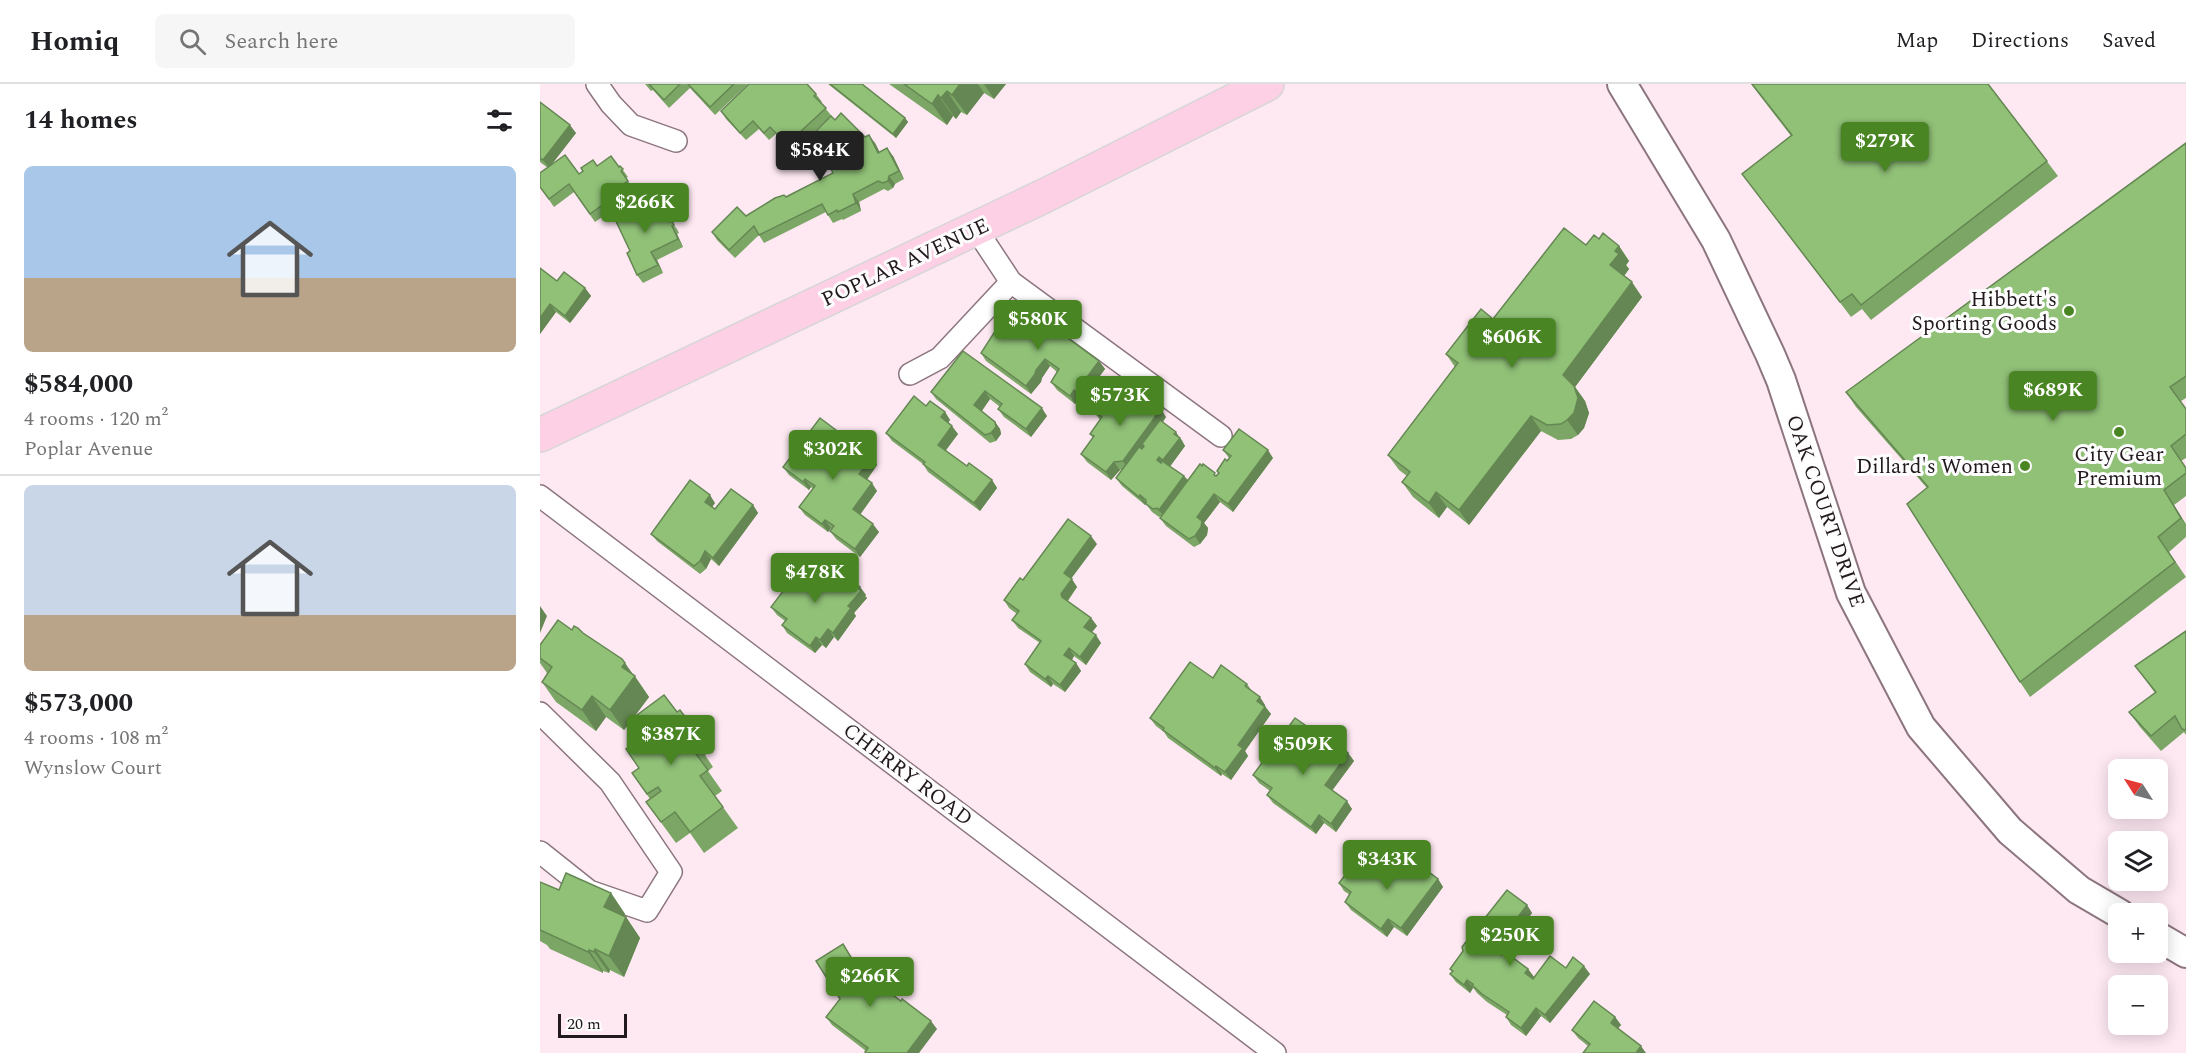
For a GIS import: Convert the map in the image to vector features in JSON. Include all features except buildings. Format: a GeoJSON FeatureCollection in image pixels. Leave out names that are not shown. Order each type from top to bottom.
{"type":"FeatureCollection","features":[{"type":"Feature","properties":{"kind":"main road","name":"POPLAR AVENUE"},"geometry":{"type":"LineString","coordinates":[[540,435],[976,229],[1267,84]]}},
{"type":"Feature","properties":{"kind":"street"},"geometry":{"type":"LineString","coordinates":[[597,84],[611,104],[631,125],[675,141]]}},
{"type":"Feature","properties":{"kind":"street","name":"OAK COURT DRIVE"},"geometry":{"type":"LineString","coordinates":[[1622,84],[1716,240],[1770,354],[1851,594],[1922,727],[2010,831],[2079,890],[2108,907]]}},
{"type":"Feature","properties":{"kind":"street"},"geometry":{"type":"LineString","coordinates":[[976,229],[1011,282],[1221,436]]}},
{"type":"Feature","properties":{"kind":"street"},"geometry":{"type":"LineString","coordinates":[[910,374],[946,352],[1011,282]]}},
{"type":"Feature","properties":{"kind":"street","name":"CHERRY ROAD"},"geometry":{"type":"LineString","coordinates":[[540,496],[1275,1053]]}},
{"type":"Feature","properties":{"kind":"street"},"geometry":{"type":"LineString","coordinates":[[540,714],[610,782],[671,872],[647,911],[589,891],[540,852]]}},
{"type":"Feature","properties":{"kind":"street"},"geometry":{"type":"LineString","coordinates":[[2168,942],[2186,953]]}},
{"type":"Feature","properties":{"kind":"place","name":"Hibbett's Sporting Goods"},"geometry":{"type":"Point","coordinates":[2069,311]}},
{"type":"Feature","properties":{"kind":"place","name":"City Gear Premium"},"geometry":{"type":"Point","coordinates":[2119,432]}},
{"type":"Feature","properties":{"kind":"place","name":"Dillard's Women"},"geometry":{"type":"Point","coordinates":[2025,466]}}]}
